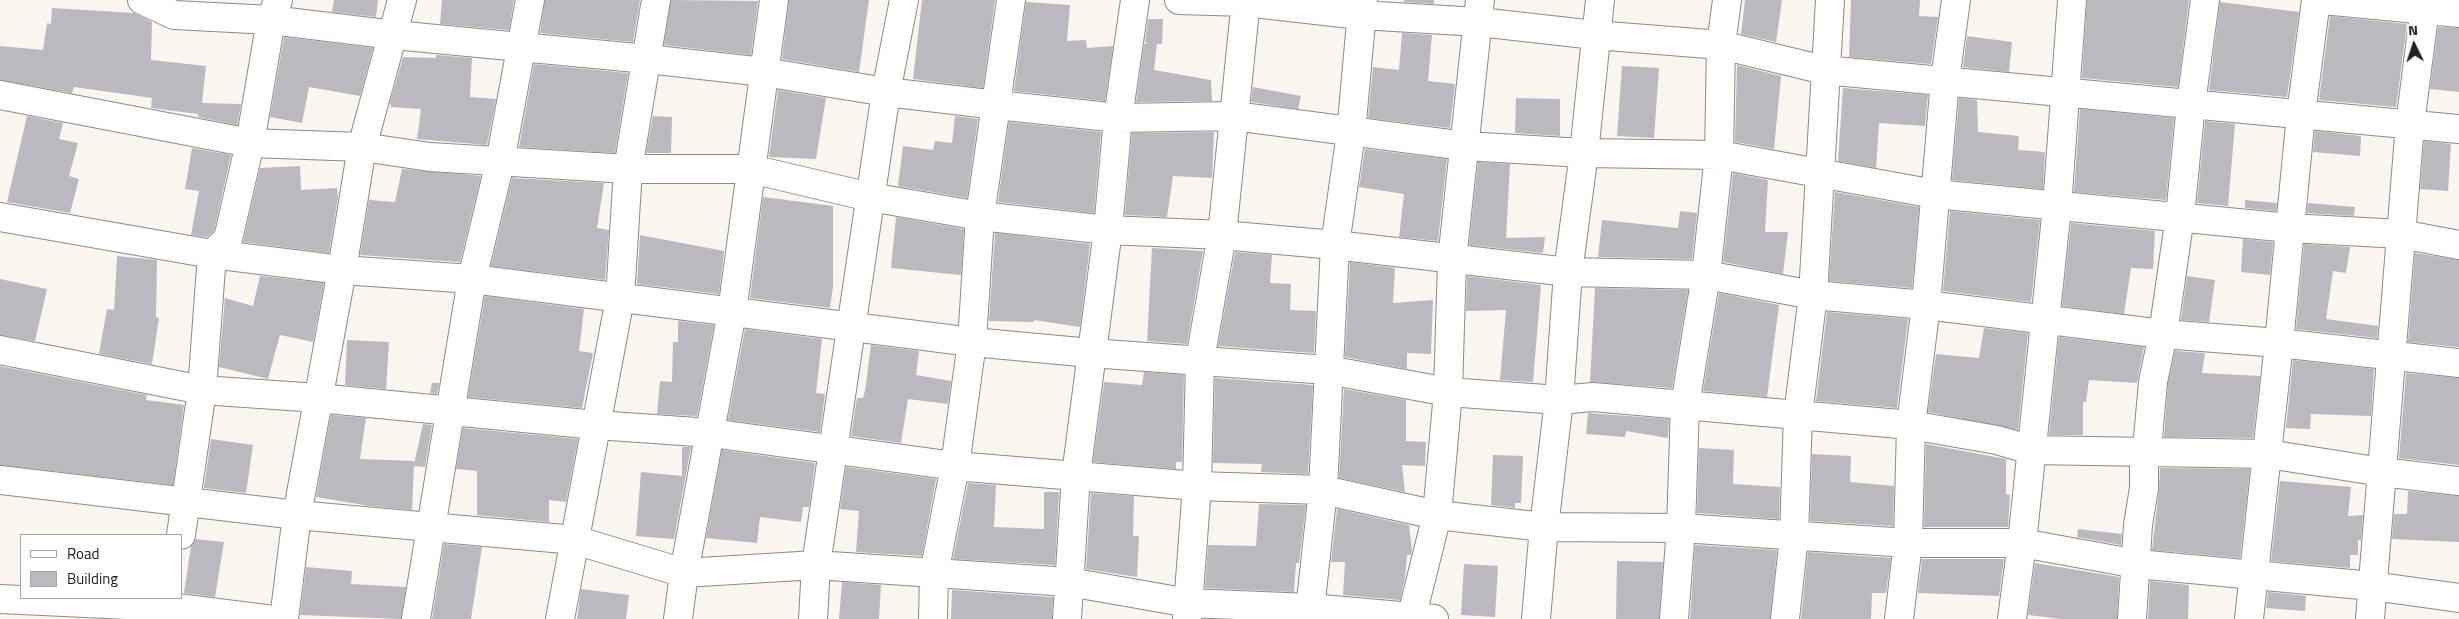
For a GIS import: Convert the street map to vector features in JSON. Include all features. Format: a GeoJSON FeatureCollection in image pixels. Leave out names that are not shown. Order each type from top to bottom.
{"type":"FeatureCollection","features":[{"type":"Feature","properties":{"kind":"street"},"geometry":{"type":"LineString","coordinates":[[142,0],[174,15],[275,10],[394,34],[764,72],[886,92],[1118,118],[1234,116],[1465,146],[1584,153],[1719,155],[1819,175],[1935,194],[2290,228],[2401,234],[2459,245]]}},
{"type":"Feature","properties":{"kind":"street"},"geometry":{"type":"LineString","coordinates":[[284,619],[297,515],[342,270],[362,147],[402,0]]}},
{"type":"Feature","properties":{"kind":"street"},"geometry":{"type":"LineString","coordinates":[[416,619],[472,279],[500,162],[530,0]]}},
{"type":"Feature","properties":{"kind":"street"},"geometry":{"type":"LineString","coordinates":[[560,619],[620,298],[628,168],[648,59],[656,0]]}},
{"type":"Feature","properties":{"kind":"street"},"geometry":{"type":"LineString","coordinates":[[678,619],[684,573],[732,312],[774,0]]}},
{"type":"Feature","properties":{"kind":"street"},"geometry":{"type":"LineString","coordinates":[[813,619],[816,565],[870,197],[886,92],[904,0]]}},
{"type":"Feature","properties":{"kind":"street"},"geometry":{"type":"LineString","coordinates":[[933,619],[934,574],[955,466],[972,342],[980,216],[1011,0]]}},
{"type":"Feature","properties":{"kind":"street"},"geometry":{"type":"LineString","coordinates":[[1067,619],[1076,475],[1108,230],[1118,118],[1135,0]]}},
{"type":"Feature","properties":{"kind":"street"},"geometry":{"type":"LineString","coordinates":[[1179,0],[1479,11],[1595,35],[1721,45],[1824,70],[2459,129]]}},
{"type":"Feature","properties":{"kind":"street"},"geometry":{"type":"LineString","coordinates":[[1536,619],[1544,527],[1559,400],[1568,272],[1584,153],[1600,0]]}},
{"type":"Feature","properties":{"kind":"street"},"geometry":{"type":"LineString","coordinates":[[1674,619],[1682,528],[1685,405],[1706,275],[1719,155],[1721,45],[1726,0]]}},
{"type":"Feature","properties":{"kind":"street"},"geometry":{"type":"LineString","coordinates":[[1785,619],[1794,537],[1798,414],[1813,295],[1824,70],[1830,0]]}},
{"type":"Feature","properties":{"kind":"street"},"geometry":{"type":"LineString","coordinates":[[1899,619],[1908,543],[1911,426],[1926,305],[1945,80],[1956,0]]}},
{"type":"Feature","properties":{"kind":"street"},"geometry":{"type":"LineString","coordinates":[[2012,619],[2022,543],[2057,207],[2072,0]]}},
{"type":"Feature","properties":{"kind":"street"},"geometry":{"type":"LineString","coordinates":[[2132,619],[2138,526],[2144,488],[2144,453],[2148,438],[2153,382],[2163,334],[2180,216],[2191,104],[2205,0]]}},
{"type":"Feature","properties":{"kind":"street"},"geometry":{"type":"LineString","coordinates":[[2249,619],[2268,454],[2301,114],[2316,0]]}},
{"type":"Feature","properties":{"kind":"street"},"geometry":{"type":"LineString","coordinates":[[2323,0],[2426,5],[2459,13]]}},
{"type":"Feature","properties":{"kind":"street"},"geometry":{"type":"LineString","coordinates":[[1188,611],[1197,486],[1200,360],[1222,235],[1245,1]]}},
{"type":"Feature","properties":{"kind":"street"},"geometry":{"type":"LineString","coordinates":[[2370,619],[2410,124],[2426,5]]}},
{"type":"Feature","properties":{"kind":"street"},"geometry":{"type":"LineString","coordinates":[[1309,614],[1323,490],[1335,245],[1351,132],[1361,8]]}},
{"type":"Feature","properties":{"kind":"street"},"geometry":{"type":"LineString","coordinates":[[181,534],[202,390],[212,254],[228,239],[250,143],[275,10]]}},
{"type":"Feature","properties":{"kind":"street"},"geometry":{"type":"LineString","coordinates":[[0,480],[297,515],[575,540],[684,573],[816,565],[1069,582],[1188,611],[1418,618],[1437,515],[1448,392],[1452,260],[1479,11]]}},
{"type":"Feature","properties":{"kind":"street"},"geometry":{"type":"LineString","coordinates":[[0,95],[250,143],[362,147],[430,157],[500,162],[628,168],[750,169],[870,197],[980,216],[1108,230],[1222,235],[1335,245],[1568,272],[1706,275],[1813,295],[1926,305],[2044,321],[2163,334],[2279,342],[2459,363]]}},
{"type":"Feature","properties":{"kind":"street"},"geometry":{"type":"LineString","coordinates":[[0,217],[212,254],[342,270],[472,279],[972,342],[1091,353],[1328,370],[1448,392],[1559,400],[1593,397],[1798,414],[1911,426],[1997,440],[2031,450],[2268,454],[2382,472],[2459,481]]}},
{"type":"Feature","properties":{"kind":"street"},"geometry":{"type":"LineString","coordinates":[[0,350],[202,390],[318,398],[596,425],[711,433],[955,466],[1197,486],[1323,490],[1437,515],[1544,527],[1682,528],[1794,537],[1908,543],[2022,543],[2137,564],[2255,577],[2372,586],[2459,598]]}},
{"type":"Feature","properties":{"kind":"street"},"geometry":{"type":"LineString","coordinates":[[0,599],[170,602],[266,619]]}},
{"type":"Feature","properties":{"kind":"building"},"geometry":{"type":"Polygon","coordinates":[[[334,0],[378,0],[376,17],[332,12],[334,0]]]}},
{"type":"Feature","properties":{"kind":"building"},"geometry":{"type":"Polygon","coordinates":[[[442,0],[514,0],[509,30],[440,24],[442,0]]]}},
{"type":"Feature","properties":{"kind":"building"},"geometry":{"type":"Polygon","coordinates":[[[545,0],[640,0],[633,42],[540,33],[545,0]]]}},
{"type":"Feature","properties":{"kind":"building"},"geometry":{"type":"Polygon","coordinates":[[[671,0],[758,1],[751,55],[664,45],[671,0]]]}},
{"type":"Feature","properties":{"kind":"building"},"geometry":{"type":"Polygon","coordinates":[[[789,0],[869,0],[859,72],[782,59],[789,0]]]}},
{"type":"Feature","properties":{"kind":"building"},"geometry":{"type":"Polygon","coordinates":[[[922,0],[995,0],[983,88],[913,79],[922,0]]]}},
{"type":"Feature","properties":{"kind":"building"},"geometry":{"type":"Polygon","coordinates":[[[1404,0],[1434,0],[1434,4],[1404,2],[1404,0]]]}},
{"type":"Feature","properties":{"kind":"building"},"geometry":{"type":"Polygon","coordinates":[[[1745,0],[1782,0],[1776,42],[1741,34],[1745,0]]]}},
{"type":"Feature","properties":{"kind":"building"},"geometry":{"type":"Polygon","coordinates":[[[1851,0],[1920,0],[1919,16],[1938,17],[1931,64],[1849,57],[1851,0]]]}},
{"type":"Feature","properties":{"kind":"building"},"geometry":{"type":"Polygon","coordinates":[[[2087,0],[2189,0],[2178,87],[2082,78],[2087,0]]]}},
{"type":"Feature","properties":{"kind":"building"},"geometry":{"type":"Polygon","coordinates":[[[1026,2],[1070,5],[1067,41],[1086,40],[1087,48],[1113,46],[1105,101],[1014,91],[1026,2]]]}},
{"type":"Feature","properties":{"kind":"building"},"geometry":{"type":"Polygon","coordinates":[[[2220,2],[2299,12],[2287,97],[2209,90],[2220,2]]]}},
{"type":"Feature","properties":{"kind":"building"},"geometry":{"type":"Polygon","coordinates":[[[52,8],[134,13],[152,22],[151,60],[206,66],[202,103],[241,104],[237,125],[198,117],[198,114],[151,108],[152,98],[74,87],[72,93],[0,80],[0,46],[43,50],[47,23],[51,24],[52,8]]]}},
{"type":"Feature","properties":{"kind":"building"},"geometry":{"type":"Polygon","coordinates":[[[2330,16],[2407,24],[2396,107],[2319,100],[2330,16]]]}},
{"type":"Feature","properties":{"kind":"building"},"geometry":{"type":"Polygon","coordinates":[[[1148,19],[1163,19],[1162,44],[1157,44],[1154,70],[1211,80],[1212,101],[1136,102],[1144,44],[1149,44],[1145,43],[1148,19]]]}},
{"type":"Feature","properties":{"kind":"building"},"geometry":{"type":"Polygon","coordinates":[[[2438,27],[2459,28],[2459,92],[2430,89],[2438,27]]]}},
{"type":"Feature","properties":{"kind":"building"},"geometry":{"type":"Polygon","coordinates":[[[1402,33],[1432,35],[1428,81],[1455,84],[1450,128],[1368,118],[1373,67],[1399,70],[1402,33]]]}},
{"type":"Feature","properties":{"kind":"building"},"geometry":{"type":"Polygon","coordinates":[[[1967,36],[2012,42],[2009,72],[1963,67],[1967,36]]]}},
{"type":"Feature","properties":{"kind":"building"},"geometry":{"type":"Polygon","coordinates":[[[284,37],[373,48],[360,96],[309,87],[302,123],[270,117],[284,37]]]}},
{"type":"Feature","properties":{"kind":"building"},"geometry":{"type":"Polygon","coordinates":[[[436,55],[472,58],[470,97],[496,99],[487,145],[417,139],[421,109],[391,107],[390,102],[403,57],[436,58],[436,55]]]}},
{"type":"Feature","properties":{"kind":"building"},"geometry":{"type":"Polygon","coordinates":[[[534,64],[628,73],[615,153],[519,147],[534,64]]]}},
{"type":"Feature","properties":{"kind":"building"},"geometry":{"type":"Polygon","coordinates":[[[1737,65],[1781,76],[1774,149],[1735,142],[1737,65]]]}},
{"type":"Feature","properties":{"kind":"building"},"geometry":{"type":"Polygon","coordinates":[[[1622,66],[1659,68],[1654,138],[1617,136],[1622,66]]]}},
{"type":"Feature","properties":{"kind":"building"},"geometry":{"type":"Polygon","coordinates":[[[1253,87],[1301,96],[1298,109],[1251,102],[1253,87]]]}},
{"type":"Feature","properties":{"kind":"building"},"geometry":{"type":"Polygon","coordinates":[[[1843,88],[1928,95],[1925,126],[1879,123],[1876,168],[1838,161],[1843,88]]]}},
{"type":"Feature","properties":{"kind":"building"},"geometry":{"type":"Polygon","coordinates":[[[778,90],[826,98],[816,159],[769,157],[778,90]]]}},
{"type":"Feature","properties":{"kind":"building"},"geometry":{"type":"Polygon","coordinates":[[[1516,98],[1560,99],[1560,136],[1515,133],[1516,98]]]}},
{"type":"Feature","properties":{"kind":"building"},"geometry":{"type":"Polygon","coordinates":[[[1959,98],[1977,100],[1978,132],[2019,136],[2018,150],[2045,152],[2043,189],[1952,180],[1959,98]]]}},
{"type":"Feature","properties":{"kind":"building"},"geometry":{"type":"Polygon","coordinates":[[[2080,109],[2174,118],[2166,200],[2074,192],[2080,109]]]}},
{"type":"Feature","properties":{"kind":"building"},"geometry":{"type":"Polygon","coordinates":[[[27,116],[63,123],[59,139],[78,143],[69,176],[79,179],[70,213],[7,202],[27,116]]]}},
{"type":"Feature","properties":{"kind":"building"},"geometry":{"type":"Polygon","coordinates":[[[653,116],[672,117],[671,153],[646,153],[653,116]]]}},
{"type":"Feature","properties":{"kind":"building"},"geometry":{"type":"Polygon","coordinates":[[[955,116],[978,119],[967,198],[898,186],[903,146],[933,150],[935,141],[952,143],[955,116]]]}},
{"type":"Feature","properties":{"kind":"building"},"geometry":{"type":"Polygon","coordinates":[[[2205,121],[2235,124],[2228,206],[2197,203],[2205,121]]]}},
{"type":"Feature","properties":{"kind":"building"},"geometry":{"type":"Polygon","coordinates":[[[1009,122],[1101,132],[1094,213],[998,202],[1009,122]]]}},
{"type":"Feature","properties":{"kind":"building"},"geometry":{"type":"Polygon","coordinates":[[[2315,131],[2361,136],[2360,156],[2313,152],[2315,131]]]}},
{"type":"Feature","properties":{"kind":"building"},"geometry":{"type":"Polygon","coordinates":[[[1214,132],[1212,178],[1173,176],[1167,217],[1125,215],[1132,133],[1214,132]]]}},
{"type":"Feature","properties":{"kind":"building"},"geometry":{"type":"Polygon","coordinates":[[[2424,141],[2451,144],[2448,191],[2420,189],[2424,141]]]}},
{"type":"Feature","properties":{"kind":"building"},"geometry":{"type":"Polygon","coordinates":[[[192,148],[231,155],[214,231],[207,237],[191,235],[199,191],[185,189],[192,148]]]}},
{"type":"Feature","properties":{"kind":"building"},"geometry":{"type":"Polygon","coordinates":[[[1365,149],[1447,159],[1438,241],[1399,237],[1404,194],[1359,187],[1365,149]]]}},
{"type":"Feature","properties":{"kind":"building"},"geometry":{"type":"Polygon","coordinates":[[[1478,162],[1510,164],[1506,238],[1545,237],[1543,253],[1469,245],[1478,162]]]}},
{"type":"Feature","properties":{"kind":"building"},"geometry":{"type":"Polygon","coordinates":[[[300,166],[301,190],[337,188],[338,197],[329,253],[243,242],[260,168],[300,166]]]}},
{"type":"Feature","properties":{"kind":"building"},"geometry":{"type":"Polygon","coordinates":[[[402,169],[481,176],[460,262],[360,255],[369,200],[395,202],[402,169]]]}},
{"type":"Feature","properties":{"kind":"building"},"geometry":{"type":"Polygon","coordinates":[[[1733,173],[1768,180],[1765,232],[1788,232],[1783,274],[1723,262],[1733,173]]]}},
{"type":"Feature","properties":{"kind":"building"},"geometry":{"type":"Polygon","coordinates":[[[512,178],[604,183],[597,228],[609,230],[605,280],[491,266],[512,178]]]}},
{"type":"Feature","properties":{"kind":"building"},"geometry":{"type":"Polygon","coordinates":[[[1835,192],[1919,207],[1912,288],[1829,281],[1835,192]]]}},
{"type":"Feature","properties":{"kind":"building"},"geometry":{"type":"Polygon","coordinates":[[[763,197],[833,206],[833,286],[830,308],[750,298],[763,197]]]}},
{"type":"Feature","properties":{"kind":"building"},"geometry":{"type":"Polygon","coordinates":[[[2245,200],[2277,203],[2276,211],[2245,208],[2245,200]]]}},
{"type":"Feature","properties":{"kind":"building"},"geometry":{"type":"Polygon","coordinates":[[[2308,203],[2355,207],[2354,216],[2307,213],[2308,203]]]}},
{"type":"Feature","properties":{"kind":"building"},"geometry":{"type":"Polygon","coordinates":[[[1680,211],[1697,213],[1692,259],[1598,257],[1602,220],[1678,228],[1680,211]]]}},
{"type":"Feature","properties":{"kind":"building"},"geometry":{"type":"Polygon","coordinates":[[[1950,211],[2040,220],[2031,302],[1943,291],[1950,211]]]}},
{"type":"Feature","properties":{"kind":"building"},"geometry":{"type":"Polygon","coordinates":[[[896,217],[964,229],[961,275],[891,268],[896,217]]]}},
{"type":"Feature","properties":{"kind":"building"},"geometry":{"type":"Polygon","coordinates":[[[2071,223],[2155,231],[2153,269],[2131,268],[2124,314],[2062,306],[2071,223]]]}},
{"type":"Feature","properties":{"kind":"building"},"geometry":{"type":"Polygon","coordinates":[[[995,233],[1090,244],[1080,327],[1034,320],[1034,322],[989,321],[995,233]]]}},
{"type":"Feature","properties":{"kind":"building"},"geometry":{"type":"Polygon","coordinates":[[[640,235],[724,251],[719,294],[637,284],[640,235]]]}},
{"type":"Feature","properties":{"kind":"building"},"geometry":{"type":"Polygon","coordinates":[[[2243,239],[2273,242],[2270,275],[2241,272],[2243,239]]]}},
{"type":"Feature","properties":{"kind":"building"},"geometry":{"type":"Polygon","coordinates":[[[2304,244],[2350,247],[2346,273],[2333,271],[2326,319],[2378,326],[2377,338],[2296,329],[2304,244]]]}},
{"type":"Feature","properties":{"kind":"building"},"geometry":{"type":"Polygon","coordinates":[[[1152,248],[1203,251],[1187,344],[1147,341],[1152,248]]]}},
{"type":"Feature","properties":{"kind":"building"},"geometry":{"type":"Polygon","coordinates":[[[1235,252],[1272,255],[1270,283],[1291,284],[1290,310],[1316,311],[1314,353],[1218,346],[1235,252]]]}},
{"type":"Feature","properties":{"kind":"building"},"geometry":{"type":"Polygon","coordinates":[[[2415,253],[2459,260],[2459,347],[2408,342],[2415,253]]]}},
{"type":"Feature","properties":{"kind":"building"},"geometry":{"type":"Polygon","coordinates":[[[117,256],[157,260],[156,317],[159,318],[152,364],[99,354],[107,309],[114,310],[117,256]]]}},
{"type":"Feature","properties":{"kind":"building"},"geometry":{"type":"Polygon","coordinates":[[[1350,262],[1395,268],[1393,303],[1433,300],[1431,354],[1407,353],[1407,369],[1345,357],[1350,262]]]}},
{"type":"Feature","properties":{"kind":"building"},"geometry":{"type":"Polygon","coordinates":[[[260,276],[324,283],[313,342],[280,335],[268,379],[219,367],[225,298],[253,306],[260,276]]]}},
{"type":"Feature","properties":{"kind":"building"},"geometry":{"type":"Polygon","coordinates":[[[1467,276],[1541,285],[1533,382],[1500,380],[1506,310],[1466,311],[1467,276]]]}},
{"type":"Feature","properties":{"kind":"building"},"geometry":{"type":"Polygon","coordinates":[[[2187,276],[2215,280],[2209,322],[2181,320],[2187,276]]]}},
{"type":"Feature","properties":{"kind":"building"},"geometry":{"type":"Polygon","coordinates":[[[0,279],[47,289],[35,341],[0,335],[0,279]]]}},
{"type":"Feature","properties":{"kind":"building"},"geometry":{"type":"Polygon","coordinates":[[[1595,288],[1688,290],[1672,388],[1590,382],[1595,288]]]}},
{"type":"Feature","properties":{"kind":"building"},"geometry":{"type":"Polygon","coordinates":[[[1719,293],[1779,305],[1767,397],[1703,391],[1719,293]]]}},
{"type":"Feature","properties":{"kind":"building"},"geometry":{"type":"Polygon","coordinates":[[[485,296],[584,309],[579,351],[593,353],[582,408],[468,397],[485,296]]]}},
{"type":"Feature","properties":{"kind":"building"},"geometry":{"type":"Polygon","coordinates":[[[1827,312],[1908,319],[1897,408],[1816,401],[1827,312]]]}},
{"type":"Feature","properties":{"kind":"building"},"geometry":{"type":"Polygon","coordinates":[[[678,321],[714,325],[697,416],[657,414],[660,381],[672,382],[673,342],[678,342],[678,321]]]}},
{"type":"Feature","properties":{"kind":"building"},"geometry":{"type":"Polygon","coordinates":[[[1984,328],[2028,333],[2018,430],[1928,412],[1936,354],[1979,358],[1984,328]]]}},
{"type":"Feature","properties":{"kind":"building"},"geometry":{"type":"Polygon","coordinates":[[[745,329],[822,339],[816,393],[825,394],[820,432],[728,420],[745,329]]]}},
{"type":"Feature","properties":{"kind":"building"},"geometry":{"type":"Polygon","coordinates":[[[2059,337],[2144,347],[2137,383],[2089,380],[2086,402],[2083,402],[2083,435],[2049,435],[2059,337]]]}},
{"type":"Feature","properties":{"kind":"building"},"geometry":{"type":"Polygon","coordinates":[[[347,340],[389,342],[386,389],[345,385],[347,340]]]}},
{"type":"Feature","properties":{"kind":"building"},"geometry":{"type":"Polygon","coordinates":[[[871,345],[919,351],[916,375],[951,381],[948,404],[908,399],[901,443],[851,436],[857,398],[863,398],[865,391],[871,345]]]}},
{"type":"Feature","properties":{"kind":"building"},"geometry":{"type":"Polygon","coordinates":[[[2175,351],[2205,353],[2202,373],[2260,376],[2253,438],[2164,437],[2168,384],[2175,351]]]}},
{"type":"Feature","properties":{"kind":"building"},"geometry":{"type":"Polygon","coordinates":[[[2293,360],[2374,369],[2371,416],[2311,414],[2310,429],[2286,428],[2293,360]]]}},
{"type":"Feature","properties":{"kind":"building"},"geometry":{"type":"Polygon","coordinates":[[[0,366],[147,395],[146,400],[184,405],[173,485],[0,465],[0,366]]]}},
{"type":"Feature","properties":{"kind":"building"},"geometry":{"type":"Polygon","coordinates":[[[1144,372],[1184,375],[1182,462],[1176,462],[1176,469],[1093,462],[1104,382],[1142,385],[1144,372]]]}},
{"type":"Feature","properties":{"kind":"building"},"geometry":{"type":"Polygon","coordinates":[[[2406,373],[2459,378],[2459,465],[2399,458],[2406,373]]]}},
{"type":"Feature","properties":{"kind":"building"},"geometry":{"type":"Polygon","coordinates":[[[1215,378],[1313,385],[1308,474],[1261,472],[1262,464],[1213,463],[1215,378]]]}},
{"type":"Feature","properties":{"kind":"building"},"geometry":{"type":"Polygon","coordinates":[[[432,383],[439,383],[437,394],[430,393],[432,383]]]}},
{"type":"Feature","properties":{"kind":"building"},"geometry":{"type":"Polygon","coordinates":[[[1344,389],[1406,400],[1406,441],[1426,442],[1425,466],[1402,465],[1405,492],[1339,478],[1344,389]]]}},
{"type":"Feature","properties":{"kind":"building"},"geometry":{"type":"Polygon","coordinates":[[[1588,413],[1669,419],[1668,438],[1626,431],[1625,437],[1586,434],[1588,413]]]}},
{"type":"Feature","properties":{"kind":"building"},"geometry":{"type":"Polygon","coordinates":[[[331,415],[366,418],[360,459],[414,461],[414,464],[423,424],[432,425],[425,467],[414,466],[412,510],[370,506],[316,497],[331,415]]]}},
{"type":"Feature","properties":{"kind":"building"},"geometry":{"type":"Polygon","coordinates":[[[463,428],[578,439],[566,502],[549,500],[549,522],[477,515],[477,471],[456,469],[463,428]]]}},
{"type":"Feature","properties":{"kind":"building"},"geometry":{"type":"Polygon","coordinates":[[[211,439],[253,445],[246,493],[204,488],[211,439]]]}},
{"type":"Feature","properties":{"kind":"building"},"geometry":{"type":"Polygon","coordinates":[[[1926,444],[2006,459],[2006,494],[2010,495],[2008,527],[1924,527],[1926,444]]]}},
{"type":"Feature","properties":{"kind":"building"},"geometry":{"type":"Polygon","coordinates":[[[682,447],[691,447],[674,539],[636,536],[641,472],[682,476],[682,447]]]}},
{"type":"Feature","properties":{"kind":"building"},"geometry":{"type":"Polygon","coordinates":[[[1699,448],[1734,450],[1733,484],[1780,487],[1779,519],[1697,513],[1699,448]]]}},
{"type":"Feature","properties":{"kind":"building"},"geometry":{"type":"Polygon","coordinates":[[[722,450],[815,463],[809,507],[803,507],[801,522],[760,517],[757,543],[706,538],[722,450]]]}},
{"type":"Feature","properties":{"kind":"building"},"geometry":{"type":"Polygon","coordinates":[[[1812,454],[1851,456],[1850,482],[1894,486],[1893,526],[1810,521],[1812,454]]]}},
{"type":"Feature","properties":{"kind":"building"},"geometry":{"type":"Polygon","coordinates":[[[1493,455],[1523,456],[1521,503],[1515,503],[1515,508],[1491,505],[1493,455]]]}},
{"type":"Feature","properties":{"kind":"building"},"geometry":{"type":"Polygon","coordinates":[[[846,467],[936,479],[922,556],[856,552],[859,511],[840,509],[846,467]]]}},
{"type":"Feature","properties":{"kind":"building"},"geometry":{"type":"Polygon","coordinates":[[[2160,468],[2250,469],[2240,558],[2152,550],[2160,468]]]}},
{"type":"Feature","properties":{"kind":"building"},"geometry":{"type":"Polygon","coordinates":[[[2280,481],[2351,487],[2348,516],[2363,515],[2361,540],[2358,540],[2358,555],[2350,555],[2350,568],[2271,561],[2280,481]]]}},
{"type":"Feature","properties":{"kind":"building"},"geometry":{"type":"Polygon","coordinates":[[[968,483],[996,485],[994,527],[1044,529],[1044,492],[1059,492],[1055,565],[953,559],[968,483]]]}},
{"type":"Feature","properties":{"kind":"building"},"geometry":{"type":"Polygon","coordinates":[[[2408,491],[2459,496],[2459,542],[2392,539],[2394,514],[2407,514],[2408,491]]]}},
{"type":"Feature","properties":{"kind":"building"},"geometry":{"type":"Polygon","coordinates":[[[1091,493],[1134,496],[1133,536],[1139,536],[1137,577],[1086,569],[1091,493]]]}},
{"type":"Feature","properties":{"kind":"building"},"geometry":{"type":"Polygon","coordinates":[[[1259,504],[1306,505],[1299,563],[1296,563],[1294,592],[1205,588],[1208,545],[1256,546],[1259,504]]]}},
{"type":"Feature","properties":{"kind":"building"},"geometry":{"type":"Polygon","coordinates":[[[1337,509],[1409,525],[1412,551],[1411,555],[1407,555],[1405,578],[1400,600],[1343,595],[1345,562],[1331,562],[1337,509]]]}},
{"type":"Feature","properties":{"kind":"building"},"geometry":{"type":"Polygon","coordinates":[[[2078,529],[2122,534],[2121,545],[2077,537],[2078,529]]]}},
{"type":"Feature","properties":{"kind":"building"},"geometry":{"type":"Polygon","coordinates":[[[196,539],[224,542],[215,597],[184,593],[191,546],[196,539]]]}},
{"type":"Feature","properties":{"kind":"building"},"geometry":{"type":"Polygon","coordinates":[[[444,544],[482,547],[471,619],[432,619],[444,544]]]}},
{"type":"Feature","properties":{"kind":"building"},"geometry":{"type":"Polygon","coordinates":[[[1695,545],[1777,550],[1770,619],[1690,619],[1695,545]]]}},
{"type":"Feature","properties":{"kind":"building"},"geometry":{"type":"Polygon","coordinates":[[[1808,552],[1891,558],[1886,593],[1872,593],[1871,619],[1801,619],[1808,552]]]}},
{"type":"Feature","properties":{"kind":"building"},"geometry":{"type":"Polygon","coordinates":[[[1922,559],[2004,559],[1999,596],[1918,593],[1922,559]]]}},
{"type":"Feature","properties":{"kind":"building"},"geometry":{"type":"Polygon","coordinates":[[[1617,561],[1663,562],[1659,619],[1616,619],[1617,561]]]}},
{"type":"Feature","properties":{"kind":"building"},"geometry":{"type":"Polygon","coordinates":[[[2035,563],[2119,577],[2117,619],[2062,619],[2028,615],[2035,563]]]}},
{"type":"Feature","properties":{"kind":"building"},"geometry":{"type":"Polygon","coordinates":[[[1464,564],[1498,566],[1495,617],[1461,615],[1464,564]]]}},
{"type":"Feature","properties":{"kind":"building"},"geometry":{"type":"Polygon","coordinates":[[[306,567],[352,571],[351,584],[406,587],[401,619],[300,615],[306,567]]]}},
{"type":"Feature","properties":{"kind":"building"},"geometry":{"type":"Polygon","coordinates":[[[2150,581],[2189,585],[2188,619],[2148,619],[2150,581]]]}},
{"type":"Feature","properties":{"kind":"building"},"geometry":{"type":"Polygon","coordinates":[[[842,582],[881,585],[879,619],[839,619],[842,582]]]}},
{"type":"Feature","properties":{"kind":"building"},"geometry":{"type":"Polygon","coordinates":[[[581,589],[629,595],[626,619],[577,619],[581,589]]]}},
{"type":"Feature","properties":{"kind":"building"},"geometry":{"type":"Polygon","coordinates":[[[952,590],[1053,597],[1052,619],[951,619],[952,590]]]}},
{"type":"Feature","properties":{"kind":"building"},"geometry":{"type":"Polygon","coordinates":[[[2268,592],[2306,596],[2305,611],[2266,608],[2268,592]]]}}]}
